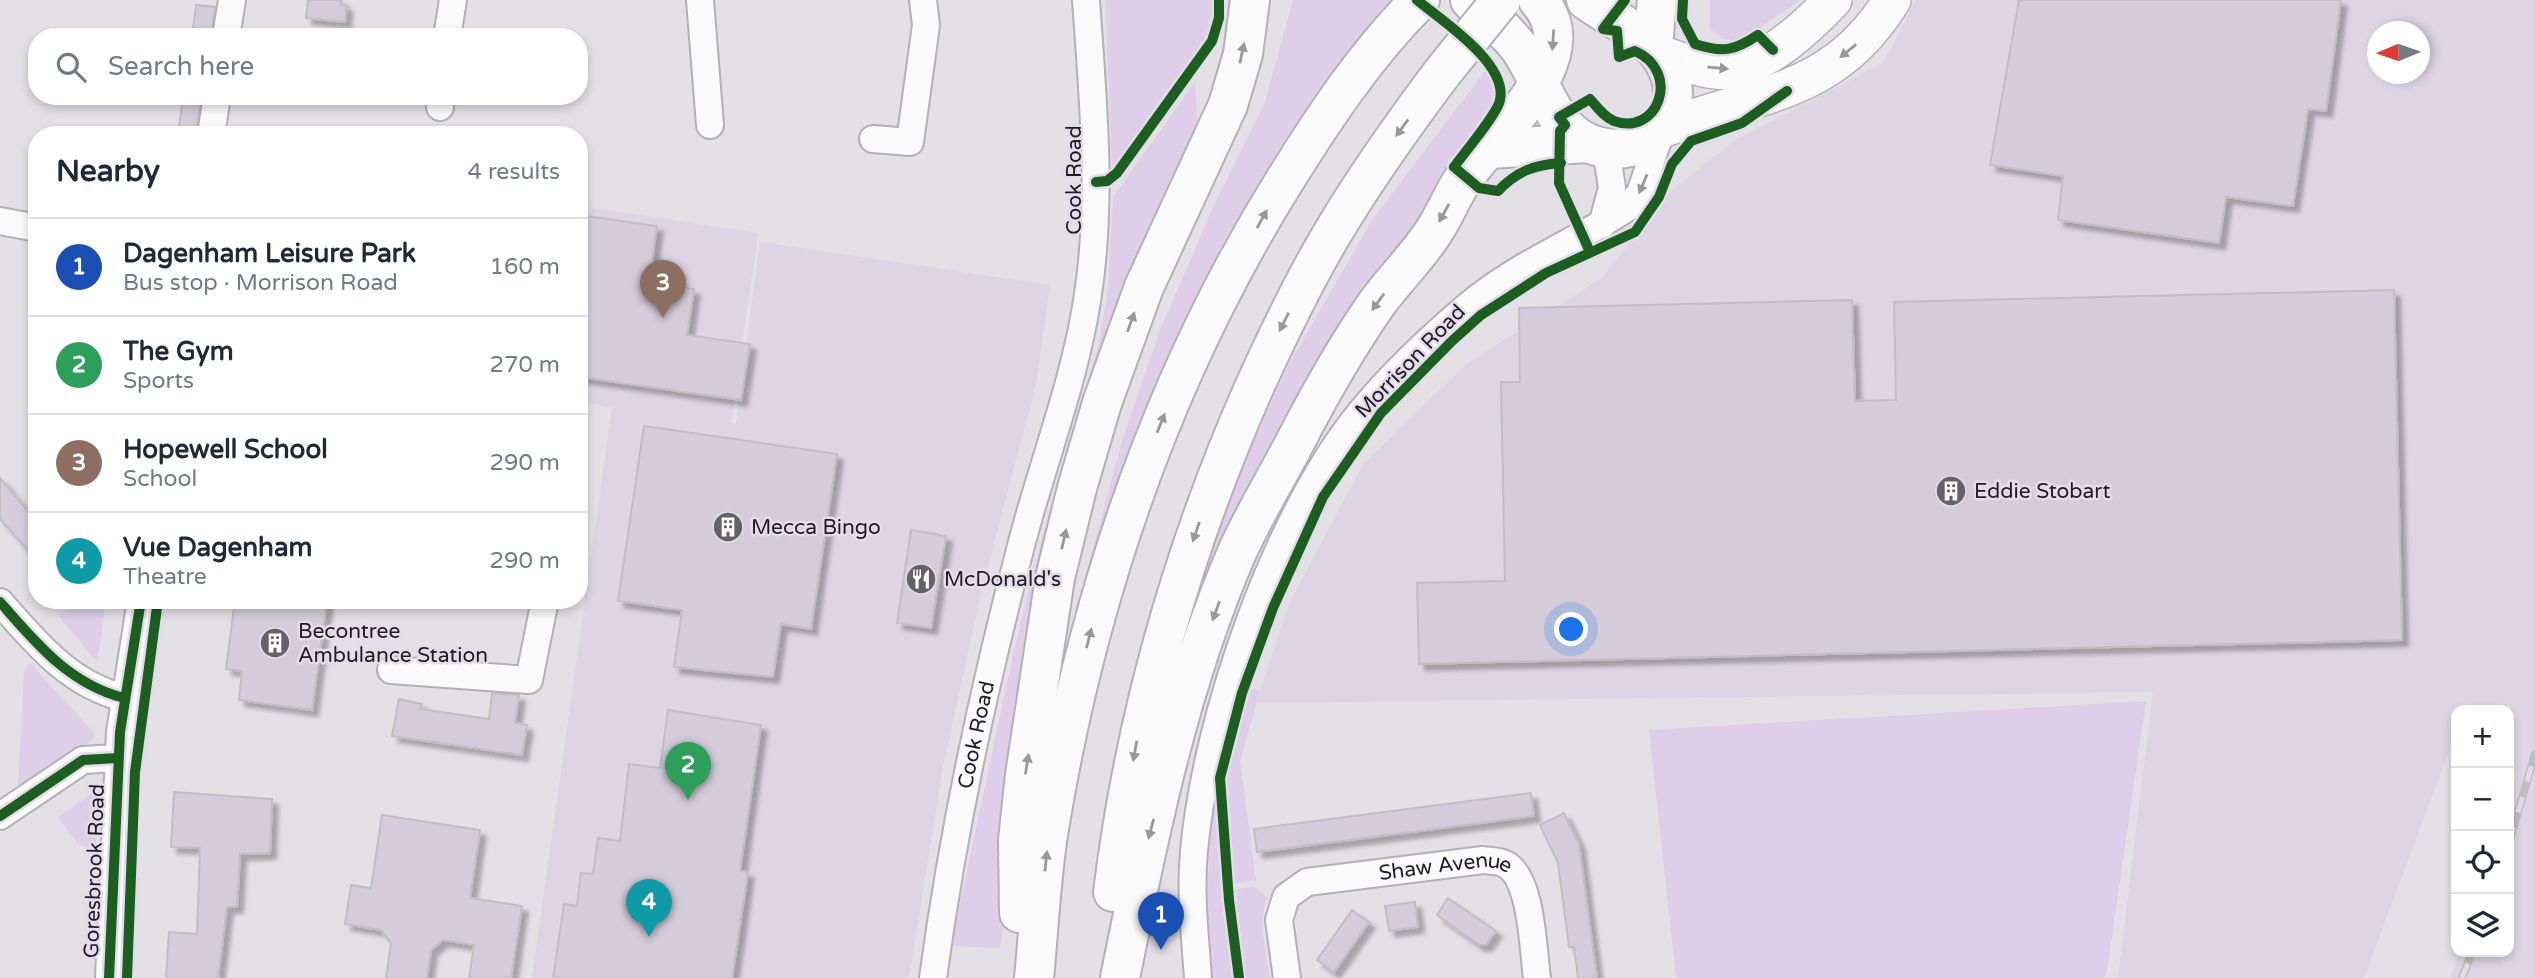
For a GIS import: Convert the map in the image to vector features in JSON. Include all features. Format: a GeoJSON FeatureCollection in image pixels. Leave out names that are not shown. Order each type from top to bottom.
{"type":"FeatureCollection","features":[{"type":"Feature","properties":{"kind":"main road"},"geometry":{"type":"LineString","coordinates":[[1026,978],[1019,925],[1018,840],[1055,578],[1080,476],[1144,287],[1228,105],[1242,54],[1250,0]]}},
{"type":"Feature","properties":{"kind":"main road"},"geometry":{"type":"LineString","coordinates":[[1034,978],[1048,831],[1069,716],[1097,606],[1144,465],[1213,306],[1268,207],[1325,116],[1383,37],[1420,0]]}},
{"type":"Feature","properties":{"kind":"main road"},"geometry":{"type":"LineString","coordinates":[[1470,0],[1507,33],[1565,125],[1596,145]]}},
{"type":"Feature","properties":{"kind":"main road"},"geometry":{"type":"LineString","coordinates":[[1111,978],[1110,916],[1139,731],[1167,620],[1215,476],[1280,329],[1331,235],[1388,146],[1442,72],[1501,0]]}},
{"type":"Feature","properties":{"kind":"main road"},"geometry":{"type":"LineString","coordinates":[[1120,978],[1146,847],[1191,682],[1238,550],[1340,361],[1376,305],[1435,230],[1465,176],[1490,149],[1548,67],[1555,36],[1553,21],[1538,0]]}},
{"type":"Feature","properties":{"kind":"main road"},"geometry":{"type":"LineString","coordinates":[[1490,149],[1640,145],[1662,128],[1672,102],[1673,80],[1656,51],[1586,0]]}},
{"type":"Feature","properties":{"kind":"main road"},"geometry":{"type":"LineString","coordinates":[[1656,51],[1657,0]]}},
{"type":"Feature","properties":{"kind":"street"},"geometry":{"type":"LineString","coordinates":[[227,28],[232,0]]}},
{"type":"Feature","properties":{"kind":"street"},"geometry":{"type":"LineString","coordinates":[[448,28],[453,0]]}},
{"type":"Feature","properties":{"kind":"street"},"geometry":{"type":"LineString","coordinates":[[700,0],[710,125]]}},
{"type":"Feature","properties":{"kind":"street"},"geometry":{"type":"LineString","coordinates":[[873,139],[910,142],[926,25],[923,0]]}},
{"type":"Feature","properties":{"kind":"street","name":"Cook Road"},"geometry":{"type":"LineString","coordinates":[[933,978],[941,920],[976,737],[1005,608],[1072,368],[1087,302],[1096,183],[1086,0]]}},
{"type":"Feature","properties":{"kind":"street"},"geometry":{"type":"LineString","coordinates":[[1656,51],[1713,69],[1729,70],[1744,65],[1783,43],[1813,21],[1833,0]]}},
{"type":"Feature","properties":{"kind":"street"},"geometry":{"type":"LineString","coordinates":[[1662,128],[1787,91],[1820,72],[1862,39],[1892,0]]}},
{"type":"Feature","properties":{"kind":"street"},"geometry":{"type":"LineString","coordinates":[[212,126],[216,105]]}},
{"type":"Feature","properties":{"kind":"street","name":"Morrison Road"},"geometry":{"type":"LineString","coordinates":[[1198,978],[1194,852],[1218,722],[1239,657],[1291,525],[1314,482],[1359,415],[1418,350],[1472,303],[1514,274],[1627,208],[1640,193],[1662,128]]}},
{"type":"Feature","properties":{"kind":"street"},"geometry":{"type":"LineString","coordinates":[[1596,145],[1612,188],[1602,225]]}},
{"type":"Feature","properties":{"kind":"street"},"geometry":{"type":"LineString","coordinates":[[0,221],[28,226]]}},
{"type":"Feature","properties":{"kind":"street"},"geometry":{"type":"LineString","coordinates":[[0,602],[66,672],[100,692],[124,698]]}},
{"type":"Feature","properties":{"kind":"street","name":"Goresbrook Road"},"geometry":{"type":"LineString","coordinates":[[109,978],[118,758],[124,698],[139,609]]}},
{"type":"Feature","properties":{"kind":"street"},"geometry":{"type":"LineString","coordinates":[[391,670],[529,680],[543,609]]}},
{"type":"Feature","properties":{"kind":"street"},"geometry":{"type":"LineString","coordinates":[[0,816],[83,760],[118,758]]}},
{"type":"Feature","properties":{"kind":"street","name":"Shaw Avenue"},"geometry":{"type":"LineString","coordinates":[[1287,978],[1279,920],[1286,897],[1307,883],[1483,860],[1505,864],[1519,876],[1525,892],[1536,978]]}},
{"type":"Feature","properties":{"kind":"shaded area"},"geometry":{"type":"Polygon","coordinates":[[[1105,0],[1219,0],[1203,44],[1112,171],[1105,0]]]}},
{"type":"Feature","properties":{"kind":"shaded area"},"geometry":{"type":"Polygon","coordinates":[[[1293,0],[1392,0],[1311,111],[1061,699],[1079,600],[1123,438],[1160,330],[1216,201],[1265,102],[1293,0]]]}},
{"type":"Feature","properties":{"kind":"shaded area"},"geometry":{"type":"Polygon","coordinates":[[[1710,0],[1801,0],[1740,41],[1723,39],[1710,29],[1710,0]]]}},
{"type":"Feature","properties":{"kind":"shaded area","name":"Eddie Stobart"},"geometry":{"type":"Polygon","coordinates":[[[1916,0],[2535,0],[2535,978],[2450,978],[2458,957],[2514,957],[2514,782],[2517,771],[2514,770],[2514,705],[2451,705],[2451,745],[2364,978],[2118,978],[2153,692],[1256,703],[1289,604],[1363,464],[1468,363],[1602,278],[1671,191],[1735,140],[1883,63],[1916,0]]]}},
{"type":"Feature","properties":{"kind":"shaded area"},"geometry":{"type":"Polygon","coordinates":[[[1492,62],[1504,79],[1507,97],[1384,271],[1164,730],[1185,616],[1220,516],[1288,366],[1372,220],[1492,62]]]}},
{"type":"Feature","properties":{"kind":"shaded area"},"geometry":{"type":"Polygon","coordinates":[[[1195,82],[1199,149],[1040,652],[1000,948],[951,946],[1013,655],[1041,541],[1099,343],[1108,288],[1113,197],[1195,82]]]}},
{"type":"Feature","properties":{"kind":"shaded area"},"geometry":{"type":"Polygon","coordinates":[[[588,207],[758,233],[731,423],[736,424],[760,242],[1050,285],[1036,384],[982,589],[943,766],[909,978],[532,978],[584,609],[588,609],[588,578],[612,407],[588,403],[588,207]]]}},
{"type":"Feature","properties":{"kind":"shaded area"},"geometry":{"type":"Polygon","coordinates":[[[71,609],[105,609],[97,662],[59,616],[71,609]]]}},
{"type":"Feature","properties":{"kind":"shaded area"},"geometry":{"type":"Polygon","coordinates":[[[30,663],[94,733],[94,738],[22,791],[18,787],[24,672],[30,663]]]}},
{"type":"Feature","properties":{"kind":"shaded area"},"geometry":{"type":"Polygon","coordinates":[[[1253,689],[1260,690],[1240,761],[1256,880],[1231,884],[1225,809],[1228,758],[1232,734],[1253,689]]]}},
{"type":"Feature","properties":{"kind":"shaded area"},"geometry":{"type":"Polygon","coordinates":[[[2146,701],[2106,978],[1676,978],[1649,730],[2146,701]]]}},
{"type":"Feature","properties":{"kind":"shaded area"},"geometry":{"type":"Polygon","coordinates":[[[1216,781],[1225,877],[1222,878],[1235,978],[1211,978],[1208,879],[1216,781]]]}},
{"type":"Feature","properties":{"kind":"shaded area"},"geometry":{"type":"Polygon","coordinates":[[[94,792],[98,801],[96,850],[78,844],[58,817],[94,792]]]}},
{"type":"Feature","properties":{"kind":"shaded area"},"geometry":{"type":"Polygon","coordinates":[[[1254,887],[1268,898],[1263,927],[1270,978],[1243,978],[1232,890],[1254,887]]]}},
{"type":"Feature","properties":{"kind":"building"},"geometry":{"type":"Polygon","coordinates":[[[308,0],[342,0],[341,5],[347,6],[345,22],[306,18],[308,0]]]}},
{"type":"Feature","properties":{"kind":"building"},"geometry":{"type":"Polygon","coordinates":[[[2019,0],[2341,0],[2326,111],[2308,109],[2293,206],[2226,197],[2219,243],[2058,220],[2063,176],[1990,165],[2019,0]]]}},
{"type":"Feature","properties":{"kind":"building"},"geometry":{"type":"Polygon","coordinates":[[[196,5],[215,7],[212,28],[193,28],[196,5]]]}},
{"type":"Feature","properties":{"kind":"building"},"geometry":{"type":"Polygon","coordinates":[[[182,105],[200,105],[197,126],[179,126],[182,105]]]}},
{"type":"Feature","properties":{"kind":"building"},"geometry":{"type":"Polygon","coordinates":[[[588,216],[657,226],[649,282],[694,289],[687,335],[750,344],[741,400],[588,378],[588,216]]]}},
{"type":"Feature","properties":{"kind":"building","name":"Eddie Stobart"},"geometry":{"type":"Polygon","coordinates":[[[2394,290],[2402,640],[1419,664],[1417,583],[1505,581],[1501,382],[1520,382],[1519,308],[1852,300],[1855,401],[1896,400],[1894,302],[2394,290]]]}},
{"type":"Feature","properties":{"kind":"building","name":"Mecca Bingo"},"geometry":{"type":"Polygon","coordinates":[[[644,426],[837,454],[811,629],[781,624],[773,677],[674,667],[682,610],[618,601],[644,426]]]}},
{"type":"Feature","properties":{"kind":"building"},"geometry":{"type":"Polygon","coordinates":[[[0,478],[28,511],[28,550],[0,519],[0,478]]]}},
{"type":"Feature","properties":{"kind":"building","name":"McDonald's"},"geometry":{"type":"Polygon","coordinates":[[[911,530],[946,536],[931,628],[897,623],[911,530]]]}},
{"type":"Feature","properties":{"kind":"building","name":"Becontree Ambulance Station"},"geometry":{"type":"Polygon","coordinates":[[[234,609],[326,609],[312,710],[239,700],[242,671],[226,669],[234,609]]]}},
{"type":"Feature","properties":{"kind":"building"},"geometry":{"type":"Polygon","coordinates":[[[492,693],[519,695],[515,723],[527,725],[522,755],[392,736],[399,699],[422,704],[420,709],[489,719],[492,693]]]}},
{"type":"Feature","properties":{"kind":"building"},"geometry":{"type":"Polygon","coordinates":[[[668,710],[761,725],[740,871],[748,872],[732,978],[553,978],[564,904],[577,906],[581,873],[593,874],[598,838],[620,841],[629,764],[660,768],[668,710]]]}},
{"type":"Feature","properties":{"kind":"building"},"geometry":{"type":"Polygon","coordinates":[[[174,792],[272,799],[270,853],[240,854],[237,907],[227,907],[218,978],[166,978],[169,932],[197,934],[200,848],[171,847],[174,792]]]}},
{"type":"Feature","properties":{"kind":"building"},"geometry":{"type":"Polygon","coordinates":[[[1531,793],[1534,816],[1257,852],[1254,829],[1531,793]]]}},
{"type":"Feature","properties":{"kind":"building"},"geometry":{"type":"Polygon","coordinates":[[[1564,813],[1579,844],[1597,978],[1578,978],[1574,947],[1569,947],[1558,863],[1540,825],[1564,813]]]}},
{"type":"Feature","properties":{"kind":"building"},"geometry":{"type":"Polygon","coordinates":[[[382,815],[480,830],[470,898],[522,906],[511,978],[469,978],[474,945],[443,940],[431,950],[427,978],[386,978],[391,943],[381,930],[345,924],[351,885],[371,888],[382,815]]]}},
{"type":"Feature","properties":{"kind":"building"},"geometry":{"type":"Polygon","coordinates":[[[1448,898],[1496,931],[1486,945],[1479,945],[1437,915],[1448,898]]]}},
{"type":"Feature","properties":{"kind":"building"},"geometry":{"type":"Polygon","coordinates":[[[1415,902],[1418,927],[1389,931],[1385,906],[1415,902]]]}},
{"type":"Feature","properties":{"kind":"building"},"geometry":{"type":"Polygon","coordinates":[[[1352,910],[1369,922],[1334,972],[1317,960],[1352,910]]]}},
{"type":"Feature","properties":{"kind":"railway"},"geometry":{"type":"LineString","coordinates":[[2513,831],[2535,754]]}},
{"type":"Feature","properties":{"kind":"railway"},"geometry":{"type":"LineString","coordinates":[[2462,978],[2470,957]]}},
{"type":"Feature","properties":{"kind":"cycle path"},"geometry":{"type":"LineString","coordinates":[[1096,182],[1107,181],[1117,173],[1212,41],[1219,18],[1219,0]]}},
{"type":"Feature","properties":{"kind":"cycle path"},"geometry":{"type":"LineString","coordinates":[[1417,0],[1471,44],[1494,72],[1500,86],[1498,106],[1454,167],[1479,188],[1498,191],[1526,170],[1561,163]]}},
{"type":"Feature","properties":{"kind":"cycle path"},"geometry":{"type":"LineString","coordinates":[[1590,252],[1559,183],[1560,131],[1565,125],[1559,117],[1590,99],[1614,121],[1629,123],[1642,120],[1659,100],[1661,87],[1658,73],[1649,61],[1635,51],[1619,57],[1617,31],[1603,29],[1625,0]]}},
{"type":"Feature","properties":{"kind":"cycle path"},"geometry":{"type":"LineString","coordinates":[[1683,0],[1682,19],[1695,44],[1713,49],[1728,49],[1758,35],[1773,50]]}},
{"type":"Feature","properties":{"kind":"cycle path"},"geometry":{"type":"LineString","coordinates":[[1239,978],[1229,900],[1220,778],[1242,693],[1273,608],[1323,497],[1381,413],[1481,315],[1546,273],[1635,232],[1659,197],[1672,164],[1691,141],[1742,123],[1787,91]]}},
{"type":"Feature","properties":{"kind":"cycle path"},"geometry":{"type":"LineString","coordinates":[[0,602],[41,647],[70,672],[104,692],[124,698]]}},
{"type":"Feature","properties":{"kind":"cycle path"},"geometry":{"type":"LineString","coordinates":[[109,978],[120,732],[140,609]]}},
{"type":"Feature","properties":{"kind":"cycle path"},"geometry":{"type":"LineString","coordinates":[[127,978],[135,772],[157,609]]}},
{"type":"Feature","properties":{"kind":"cycle path"},"geometry":{"type":"LineString","coordinates":[[0,816],[83,760],[118,758]]}},
{"type":"Feature","properties":{"kind":"place","name":"Hopewell School"},"geometry":{"type":"Point","coordinates":[663,318]}},
{"type":"Feature","properties":{"kind":"place","name":"Eddie Stobart"},"geometry":{"type":"Point","coordinates":[1951,491]}},
{"type":"Feature","properties":{"kind":"place","name":"Mecca Bingo"},"geometry":{"type":"Point","coordinates":[728,527]}},
{"type":"Feature","properties":{"kind":"place","name":"McDonald's"},"geometry":{"type":"Point","coordinates":[921,579]}},
{"type":"Feature","properties":{"kind":"place","name":"Becontree Ambulance Station"},"geometry":{"type":"Point","coordinates":[275,643]}},
{"type":"Feature","properties":{"kind":"place","name":"The Gym"},"geometry":{"type":"Point","coordinates":[688,800]}},
{"type":"Feature","properties":{"kind":"place","name":"Vue Dagenham"},"geometry":{"type":"Point","coordinates":[649,937]}},
{"type":"Feature","properties":{"kind":"place","name":"Dagenham Leisure Park"},"geometry":{"type":"Point","coordinates":[1161,950]}}]}
